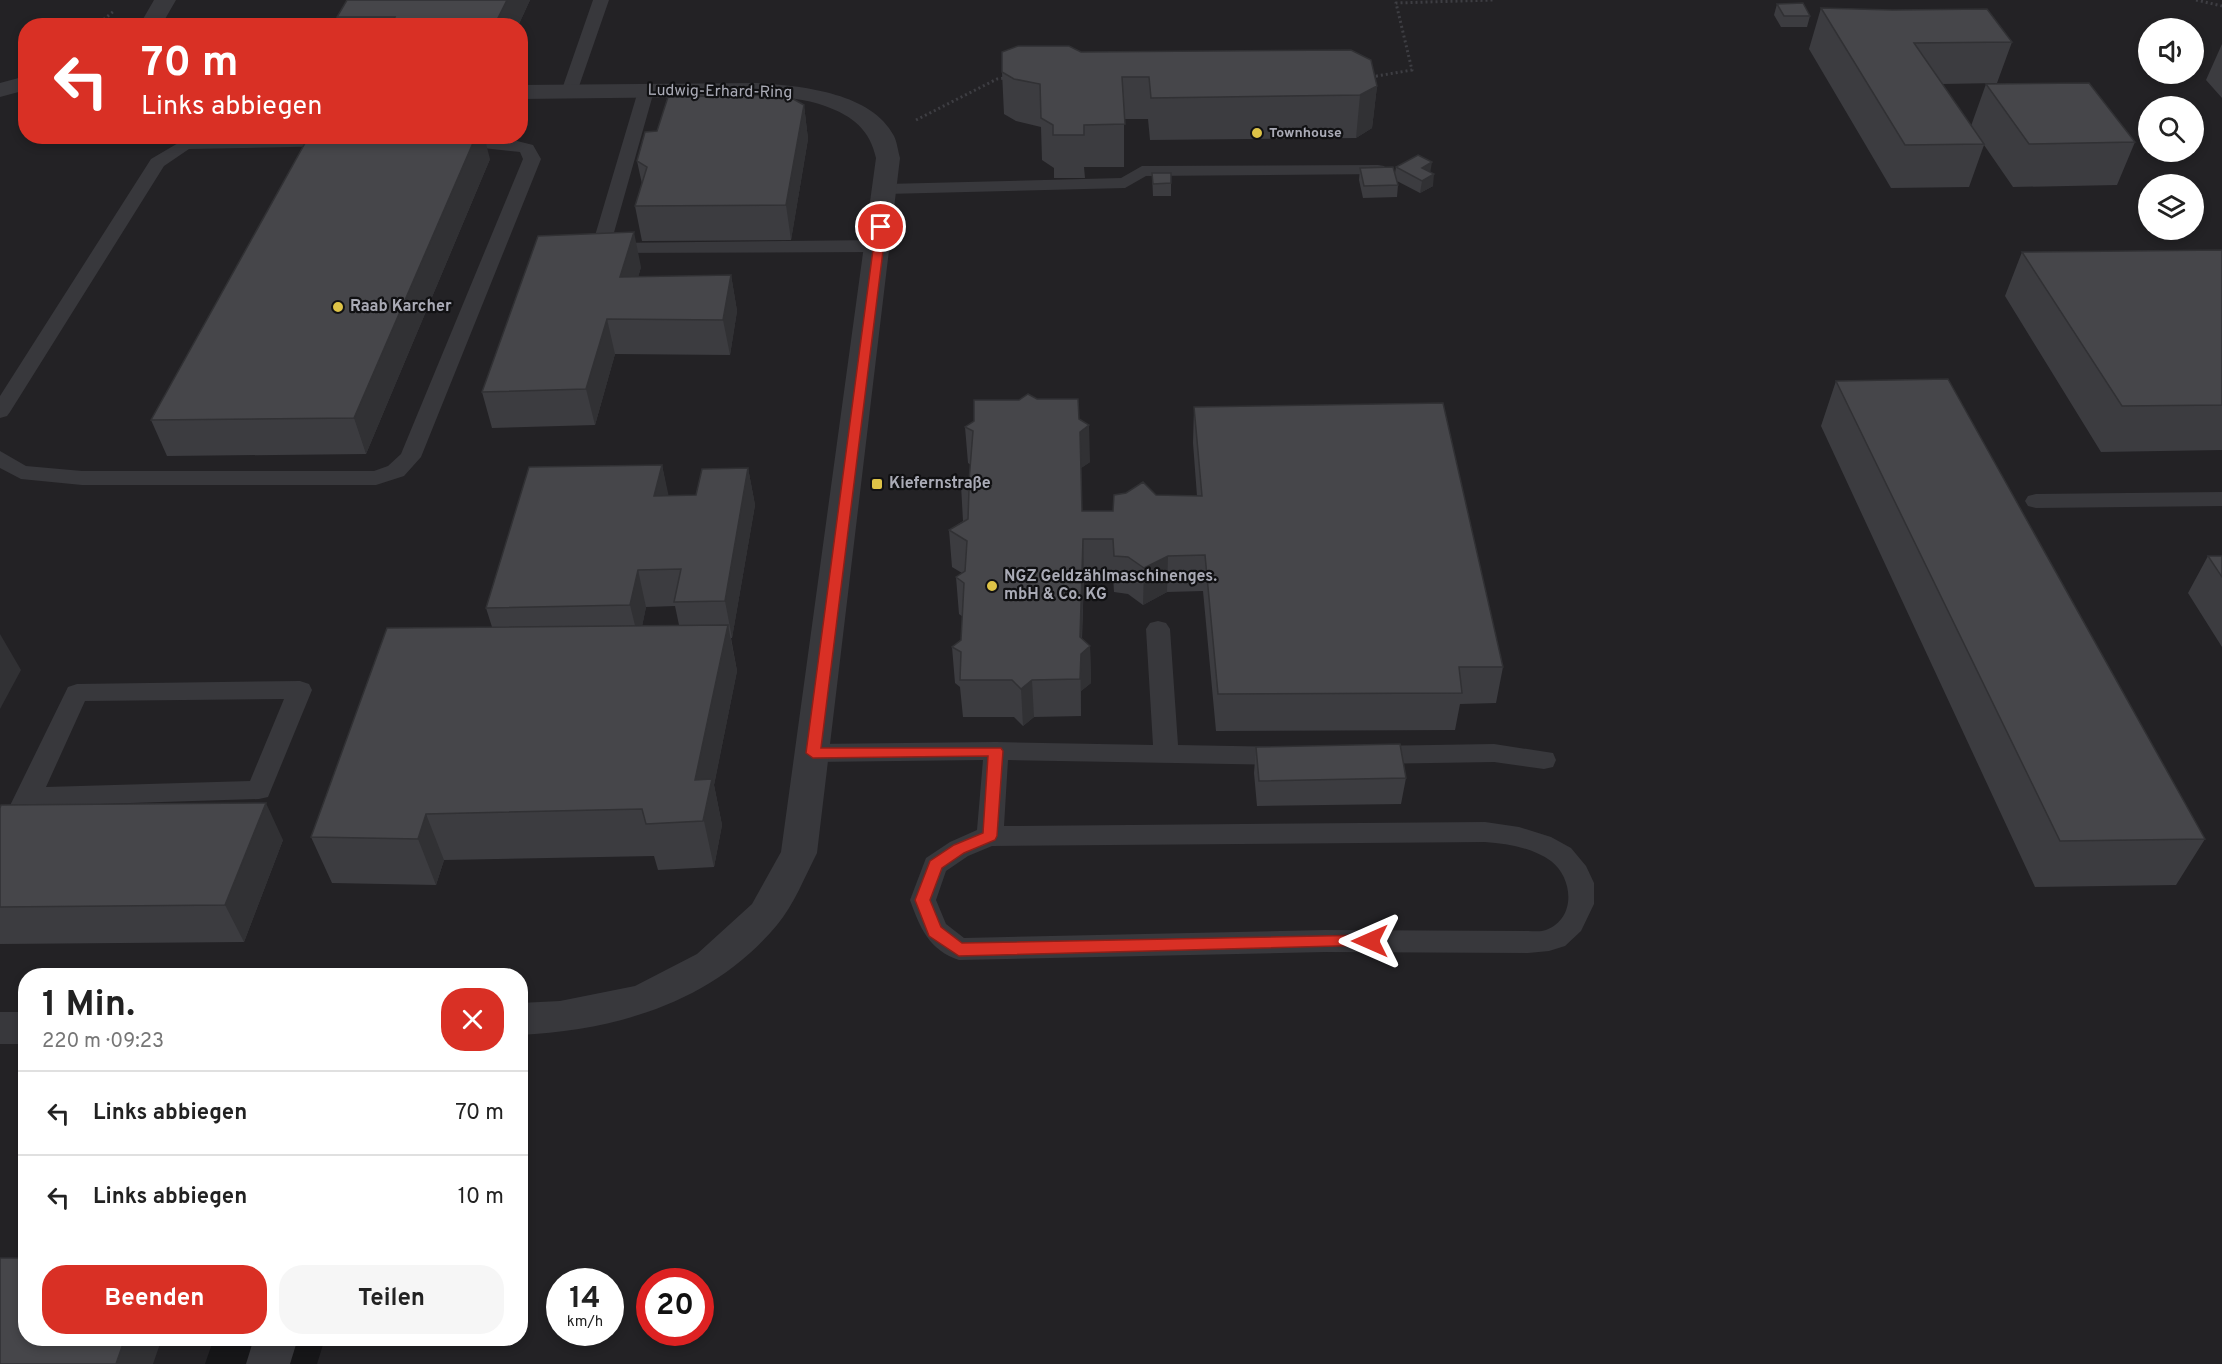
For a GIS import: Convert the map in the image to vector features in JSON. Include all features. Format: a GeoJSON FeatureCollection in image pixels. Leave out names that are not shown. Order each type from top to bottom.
{"type":"FeatureCollection","features":[{"type":"Feature","properties":{"kind":"street"},"geometry":{"type":"LineString","coordinates":[[0,90],[18,85]]}},
{"type":"Feature","properties":{"kind":"street","name":"Ludwig-Erhard-Ring"},"geometry":{"type":"LineString","coordinates":[[528,92],[757,90],[800,93],[833,101],[860,114],[883,137]]}},
{"type":"Feature","properties":{"kind":"street"},"geometry":{"type":"LineString","coordinates":[[0,95],[18,95]]}},
{"type":"Feature","properties":{"kind":"street"},"geometry":{"type":"LineString","coordinates":[[528,1019],[560,1017],[643,999],[710,965],[765,914],[799,853],[886,189],[888,159],[883,137]]}},
{"type":"Feature","properties":{"kind":"street"},"geometry":{"type":"LineString","coordinates":[[0,1028],[18,1028]]}},
{"type":"Feature","properties":{"kind":"street"},"geometry":{"type":"LineString","coordinates":[[268,1364],[274,1346]]}},
{"type":"Feature","properties":{"kind":"lane"},"geometry":{"type":"LineString","coordinates":[[569,92],[601,0]]}},
{"type":"Feature","properties":{"kind":"lane"},"geometry":{"type":"LineString","coordinates":[[646,91],[600,249],[879,246]]}},
{"type":"Feature","properties":{"kind":"lane"},"geometry":{"type":"LineString","coordinates":[[0,412],[157,163],[185,144]]}},
{"type":"Feature","properties":{"kind":"lane"},"geometry":{"type":"LineString","coordinates":[[0,458],[21,472],[82,478],[376,478],[396,471],[410,457],[532,159],[527,149],[509,144]]}},
{"type":"Feature","properties":{"kind":"lane"},"geometry":{"type":"LineString","coordinates":[[886,189],[1125,183],[1142,171],[1378,170]]}},
{"type":"Feature","properties":{"kind":"lane"},"geometry":{"type":"LineString","coordinates":[[2036,501],[2222,499]]}},
{"type":"Feature","properties":{"kind":"lane"},"geometry":{"type":"LineString","coordinates":[[1158,629],[1166,754]]}},
{"type":"Feature","properties":{"kind":"lane"},"geometry":{"type":"LineString","coordinates":[[0,849],[29,797],[77,693],[300,690],[259,790],[29,797]]}},
{"type":"Feature","properties":{"kind":"lane"},"geometry":{"type":"LineString","coordinates":[[813,753],[996,751],[1305,755]]}},
{"type":"Feature","properties":{"kind":"lane"},"geometry":{"type":"LineString","coordinates":[[990,836],[996,751]]}},
{"type":"Feature","properties":{"kind":"lane"},"geometry":{"type":"LineString","coordinates":[[1352,755],[1494,753],[1545,760]]}},
{"type":"Feature","properties":{"kind":"lane"},"geometry":{"type":"LineString","coordinates":[[1485,832],[1522,836],[1554,851],[1571,864],[1581,888],[1583,906],[1574,923],[1553,939],[1528,942],[1314,941],[959,949],[935,931],[923,900],[935,865],[959,849],[990,836],[1485,832]]}},
{"type":"Feature","properties":{"kind":"path"},"geometry":{"type":"LineString","coordinates":[[1367,77],[1412,70],[1396,3],[1493,0]]}},
{"type":"Feature","properties":{"kind":"path"},"geometry":{"type":"LineString","coordinates":[[2196,0],[2222,6]]}},
{"type":"Feature","properties":{"kind":"path"},"geometry":{"type":"LineString","coordinates":[[883,137],[997,79],[1009,78]]}},
{"type":"Feature","properties":{"kind":"shaded area"},"geometry":{"type":"Polygon","coordinates":[[[0,0],[2222,0],[2222,1364],[317,1364],[323,1346],[528,1346],[528,968],[18,968],[18,1346],[211,1346],[205,1364],[0,1364],[0,0]]]}},
{"type":"Feature","properties":{"kind":"building"},"geometry":{"type":"Polygon","coordinates":[[[347,0],[507,0],[498,18],[337,17],[347,0]]]}},
{"type":"Feature","properties":{"kind":"building"},"geometry":{"type":"Polygon","coordinates":[[[1803,3],[1810,16],[1784,16],[1777,4],[1803,3]]]}},
{"type":"Feature","properties":{"kind":"building"},"geometry":{"type":"Polygon","coordinates":[[[1821,8],[1987,9],[2012,42],[1914,43],[1984,144],[1905,145],[1821,8]]]}},
{"type":"Feature","properties":{"kind":"building"},"geometry":{"type":"Polygon","coordinates":[[[1018,46],[1069,46],[1081,52],[1351,50],[1371,60],[1377,86],[1360,95],[1151,98],[1149,77],[1122,77],[1125,124],[1084,125],[1084,135],[1053,135],[1053,125],[1041,118],[1040,84],[1014,79],[1002,72],[1002,52],[1018,46]]]}},
{"type":"Feature","properties":{"kind":"building"},"geometry":{"type":"Polygon","coordinates":[[[2089,83],[2135,142],[2029,144],[1986,84],[2089,83]]]}},
{"type":"Feature","properties":{"kind":"building"},"geometry":{"type":"Polygon","coordinates":[[[786,95],[804,105],[786,205],[635,206],[647,167],[637,161],[645,132],[657,131],[668,97],[786,95]]]}},
{"type":"Feature","properties":{"kind":"building","name":"Raab Karcher"},"geometry":{"type":"Polygon","coordinates":[[[305,144],[473,144],[354,418],[151,420],[305,144]]]}},
{"type":"Feature","properties":{"kind":"building"},"geometry":{"type":"Polygon","coordinates":[[[1418,155],[1432,162],[1422,168],[1434,174],[1422,181],[1396,167],[1418,155]]]}},
{"type":"Feature","properties":{"kind":"building"},"geometry":{"type":"Polygon","coordinates":[[[1393,167],[1398,185],[1364,186],[1360,168],[1393,167]]]}},
{"type":"Feature","properties":{"kind":"building"},"geometry":{"type":"Polygon","coordinates":[[[1152,173],[1171,173],[1171,183],[1153,184],[1152,173]]]}},
{"type":"Feature","properties":{"kind":"building"},"geometry":{"type":"Polygon","coordinates":[[[634,232],[620,277],[731,275],[723,320],[607,319],[586,389],[482,392],[538,236],[634,232]]]}},
{"type":"Feature","properties":{"kind":"building"},"geometry":{"type":"Polygon","coordinates":[[[2222,250],[2222,405],[2122,406],[2022,252],[2222,250]]]}},
{"type":"Feature","properties":{"kind":"building"},"geometry":{"type":"Polygon","coordinates":[[[1948,379],[2205,839],[2060,841],[1836,381],[1948,379]]]}},
{"type":"Feature","properties":{"kind":"building"},"geometry":{"type":"Polygon","coordinates":[[[1028,394],[1037,399],[1078,399],[1079,419],[1089,425],[1080,432],[1082,511],[1113,511],[1114,495],[1126,493],[1143,482],[1156,495],[1202,496],[1194,407],[1443,403],[1503,667],[1459,667],[1462,693],[1218,694],[1205,555],[1168,556],[1144,568],[1128,557],[1114,556],[1113,539],[1083,539],[1080,637],[1090,646],[1081,654],[1080,679],[1032,680],[1021,689],[1012,680],[960,680],[961,652],[952,647],[961,640],[964,583],[956,577],[965,571],[967,541],[949,530],[968,519],[969,489],[961,485],[969,481],[973,431],[965,427],[974,421],[974,400],[1019,400],[1028,394]]]}},
{"type":"Feature","properties":{"kind":"building"},"geometry":{"type":"Polygon","coordinates":[[[662,465],[654,496],[696,495],[702,469],[748,468],[725,601],[674,602],[681,569],[638,570],[630,605],[486,608],[529,467],[662,465]]]}},
{"type":"Feature","properties":{"kind":"building"},"geometry":{"type":"Polygon","coordinates":[[[2208,556],[2222,556],[2222,577],[2208,556]]]}},
{"type":"Feature","properties":{"kind":"building"},"geometry":{"type":"Polygon","coordinates":[[[728,625],[695,780],[712,779],[703,821],[646,824],[642,809],[426,814],[418,839],[311,837],[387,628],[728,625]]]}},
{"type":"Feature","properties":{"kind":"building"},"geometry":{"type":"Polygon","coordinates":[[[1400,744],[1406,778],[1259,781],[1256,747],[1400,744]]]}},
{"type":"Feature","properties":{"kind":"building"},"geometry":{"type":"Polygon","coordinates":[[[266,803],[225,905],[0,907],[1,805],[266,803]]]}},
{"type":"Feature","properties":{"kind":"building"},"geometry":{"type":"Polygon","coordinates":[[[0,1258],[18,1258],[18,1346],[122,1346],[116,1364],[0,1364],[0,1258]]]}},
{"type":"Feature","properties":{"kind":"place","name":"Townhouse"},"geometry":{"type":"Point","coordinates":[1257,133]}},
{"type":"Feature","properties":{"kind":"place","name":"Raab Karcher"},"geometry":{"type":"Point","coordinates":[338,307]}},
{"type":"Feature","properties":{"kind":"place","name":"Kiefernstraße"},"geometry":{"type":"Point","coordinates":[877,484]}},
{"type":"Feature","properties":{"kind":"place","name":"NGZ Geldzählmaschinenges. mbH & Co. KG"},"geometry":{"type":"Point","coordinates":[992,586]}},
{"type":"Feature","properties":{"kind":"route"},"geometry":{"type":"LineString","coordinates":[[881,227],[813,753],[996,751],[990,836],[959,849],[935,865],[923,900],[935,931],[959,949],[1370,941]]}}]}
